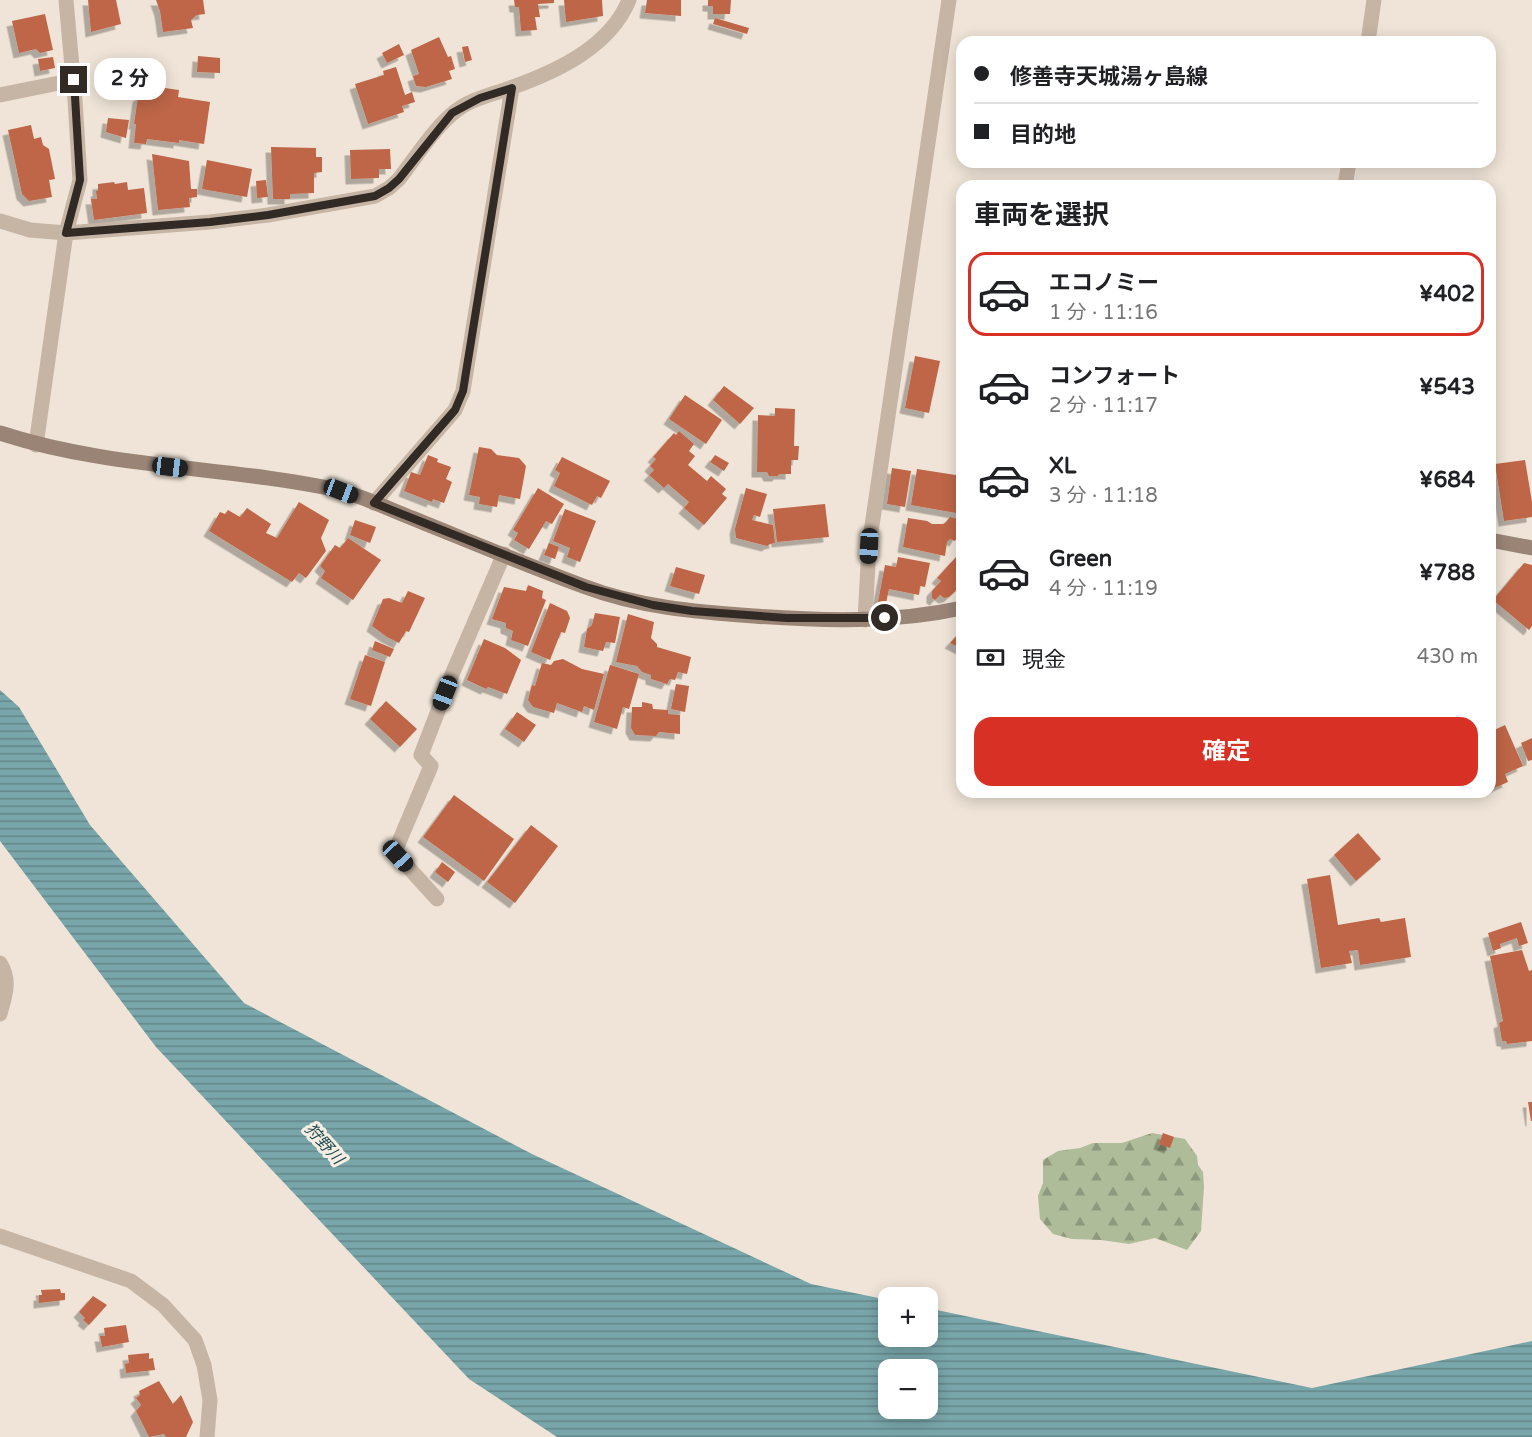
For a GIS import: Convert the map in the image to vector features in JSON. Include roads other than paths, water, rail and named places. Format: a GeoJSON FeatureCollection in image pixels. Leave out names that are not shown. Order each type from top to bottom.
{"type":"FeatureCollection","features":[{"type":"Feature","properties":{"kind":"main road"},"geometry":{"type":"LineString","coordinates":[[0,434],[36,445],[147,465],[287,481],[341,491],[586,587],[672,609],[787,618],[865,620],[925,616],[956,609]]}},
{"type":"Feature","properties":{"kind":"main road"},"geometry":{"type":"LineString","coordinates":[[1496,541],[1532,548]]}},
{"type":"Feature","properties":{"kind":"street"},"geometry":{"type":"LineString","coordinates":[[36,445],[66,233],[80,180],[66,0]]}},
{"type":"Feature","properties":{"kind":"street"},"geometry":{"type":"LineString","coordinates":[[0,221],[30,230],[66,233],[210,222],[268,215],[375,196],[399,179],[452,113],[480,98],[512,88],[569,62],[595,46],[615,26],[629,0]]}},
{"type":"Feature","properties":{"kind":"street"},"geometry":{"type":"LineString","coordinates":[[865,620],[870,535],[949,0]]}},
{"type":"Feature","properties":{"kind":"street"},"geometry":{"type":"LineString","coordinates":[[1369,36],[1374,0]]}},
{"type":"Feature","properties":{"kind":"street"},"geometry":{"type":"LineString","coordinates":[[0,95],[74,80]]}},
{"type":"Feature","properties":{"kind":"street"},"geometry":{"type":"LineString","coordinates":[[374,503],[455,410],[463,391],[512,88]]}},
{"type":"Feature","properties":{"kind":"street"},"geometry":{"type":"LineString","coordinates":[[437,899],[398,856],[396,849],[431,766],[422,755],[453,672],[504,554]]}},
{"type":"Feature","properties":{"kind":"street"},"geometry":{"type":"LineString","coordinates":[[0,963],[7,974],[0,1014]]}},
{"type":"Feature","properties":{"kind":"street"},"geometry":{"type":"LineString","coordinates":[[0,1236],[131,1281],[163,1305],[195,1340],[204,1365],[210,1400],[207,1437]]}},
{"type":"Feature","properties":{"kind":"water","name":"狩野川"},"geometry":{"type":"Polygon","coordinates":[[[0,690],[19,707],[90,825],[244,1003],[532,1154],[811,1284],[878,1298],[878,1347],[938,1347],[938,1310],[1312,1388],[1532,1341],[1532,1437],[557,1437],[469,1379],[156,1047],[0,841],[0,690]]]}}]}
